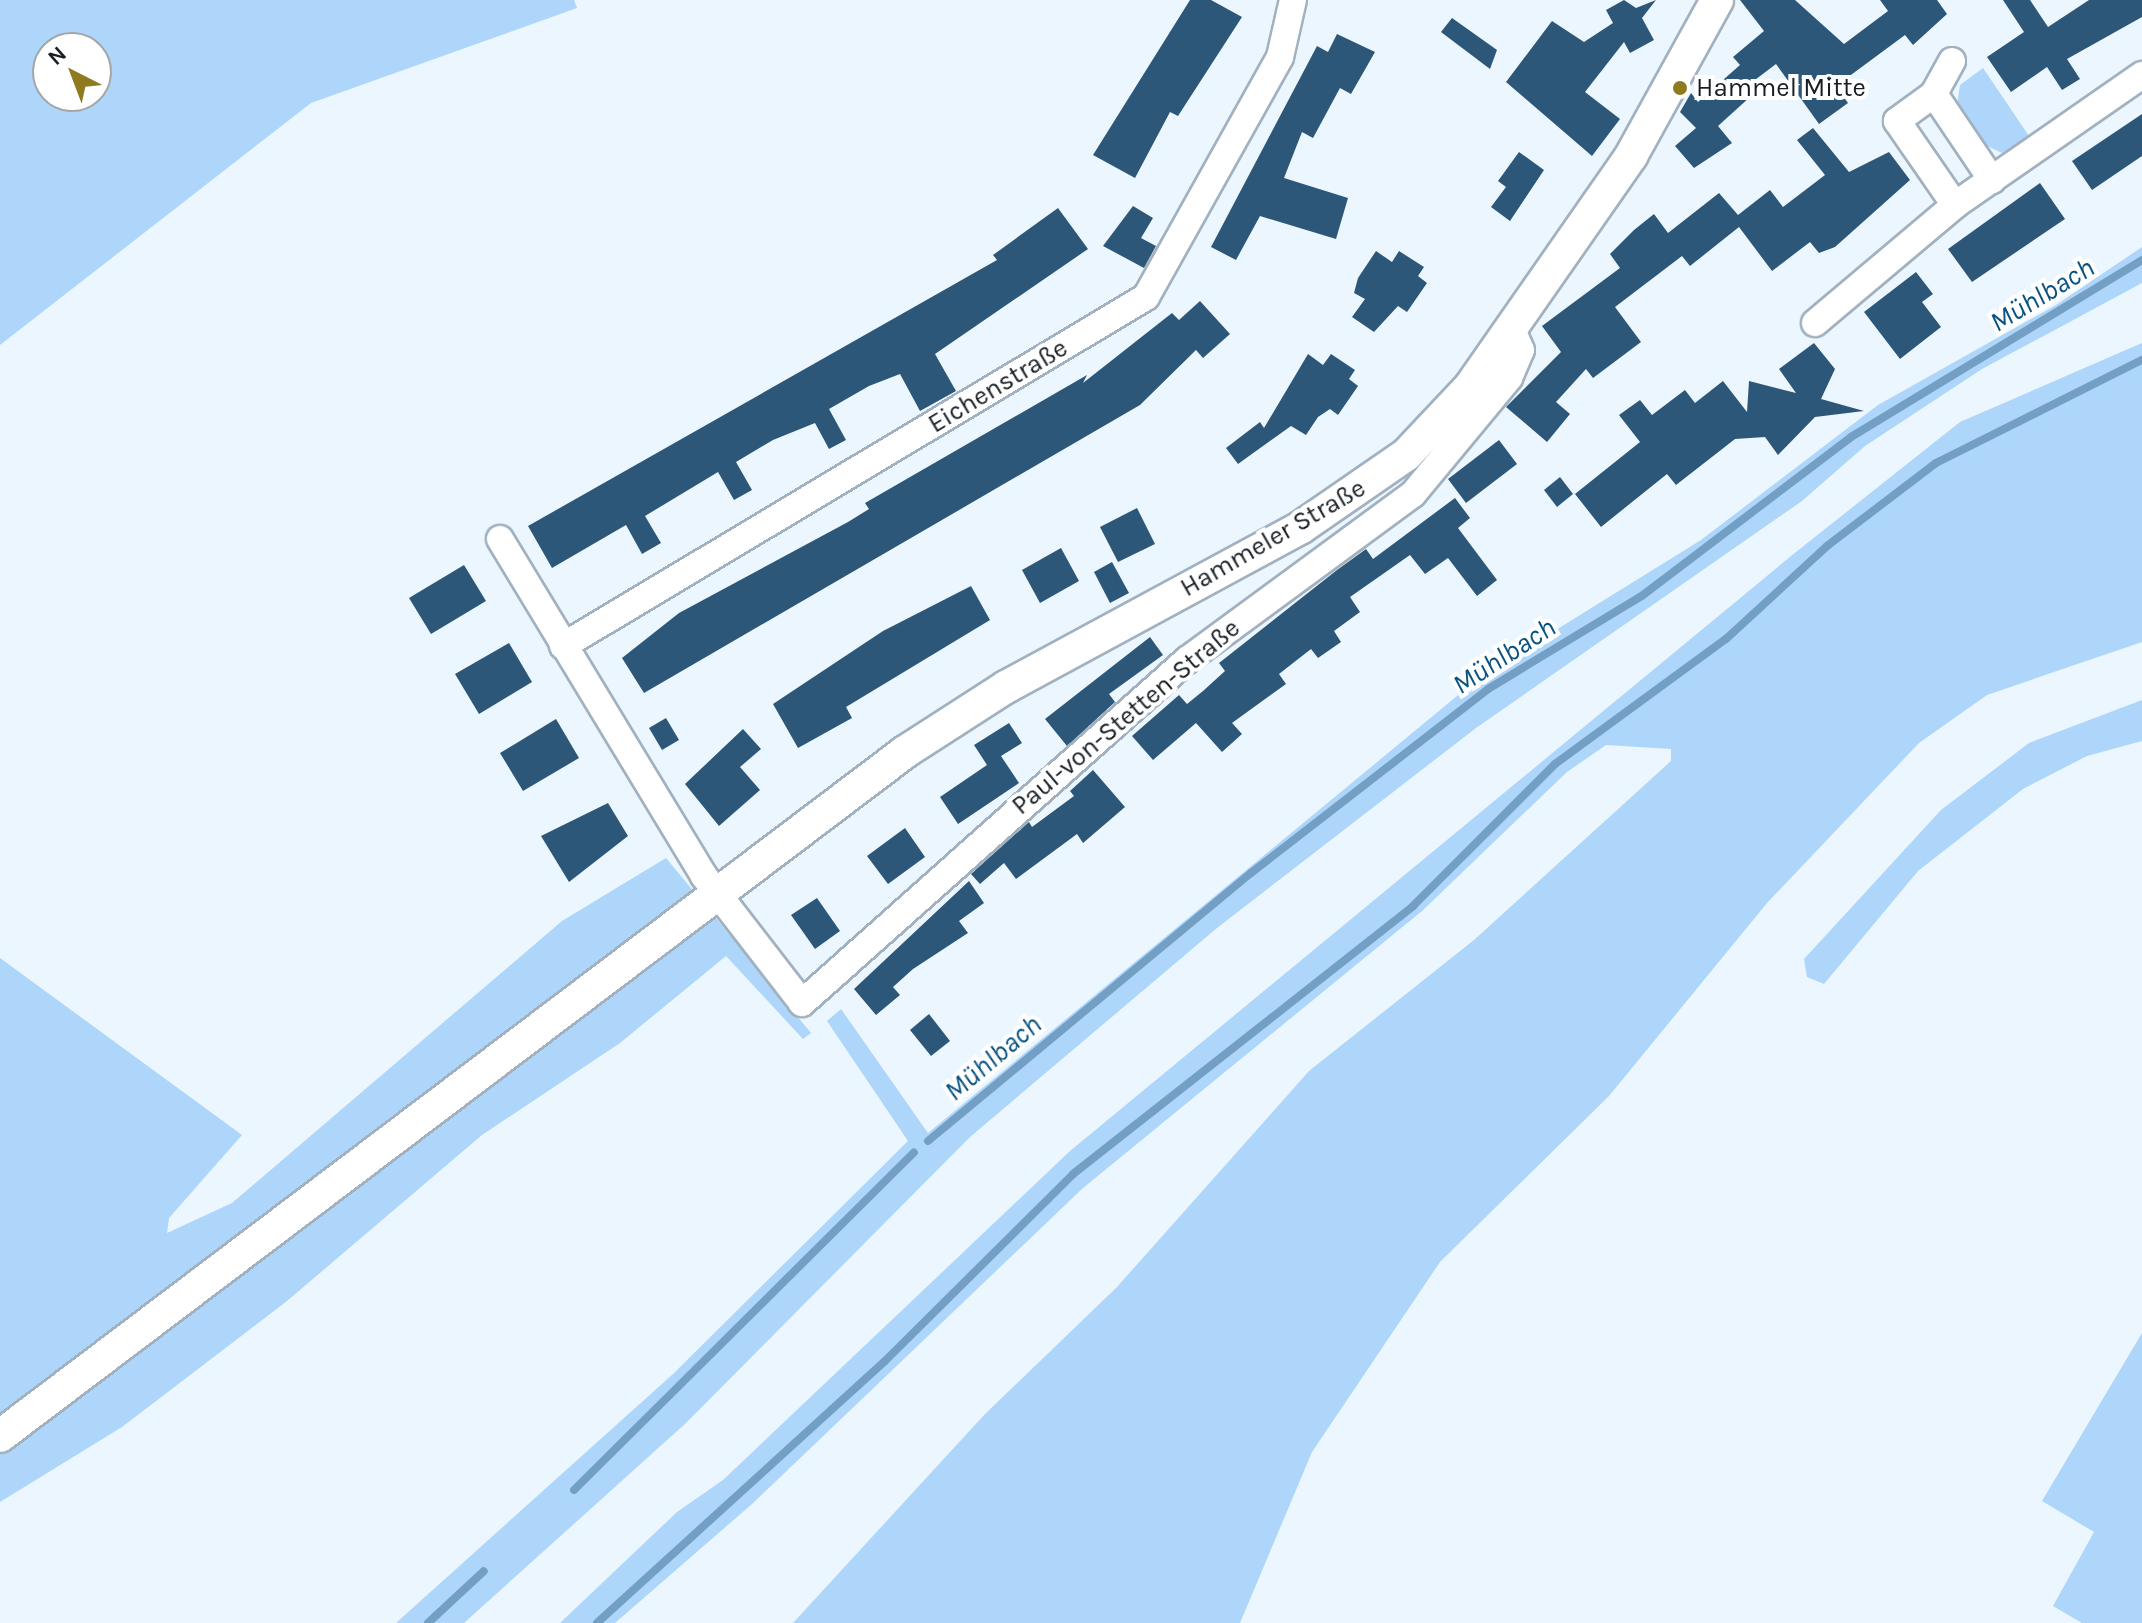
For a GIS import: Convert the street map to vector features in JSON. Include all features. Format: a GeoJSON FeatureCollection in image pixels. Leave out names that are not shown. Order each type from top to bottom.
{"type":"FeatureCollection","features":[{"type":"Feature","properties":{"kind":"main road","name":"Hammeler Straße"},"geometry":{"type":"LineString","coordinates":[[0,1436],[715,893],[980,704],[1358,492],[1436,425],[1511,328],[1638,144],[1717,0]]}},
{"type":"Feature","properties":{"kind":"street","name":"Eichenstraße"},"geometry":{"type":"LineString","coordinates":[[563,646],[1146,297],[1280,57],[1293,0]]}},
{"type":"Feature","properties":{"kind":"street"},"geometry":{"type":"LineString","coordinates":[[1952,61],[1934,94],[1897,121],[1955,205]]}},
{"type":"Feature","properties":{"kind":"street"},"geometry":{"type":"LineString","coordinates":[[1815,323],[1955,205],[2142,75]]}},
{"type":"Feature","properties":{"kind":"street"},"geometry":{"type":"LineString","coordinates":[[1934,94],[1992,180]]}},
{"type":"Feature","properties":{"kind":"street","name":"Paul-von-Stetten-Straße"},"geometry":{"type":"LineString","coordinates":[[715,893],[802,1003],[1187,660],[1413,494],[1509,378],[1521,350],[1511,328]]}},
{"type":"Feature","properties":{"kind":"street"},"geometry":{"type":"LineString","coordinates":[[500,539],[715,893]]}},
{"type":"Feature","properties":{"kind":"shaded area"},"geometry":{"type":"Polygon","coordinates":[[[0,0],[574,0],[577,8],[311,103],[0,345],[0,0]]]}},
{"type":"Feature","properties":{"kind":"shaded area"},"geometry":{"type":"Polygon","coordinates":[[[1983,68],[2029,136],[2002,153],[1983,144],[1957,105],[1960,85],[1983,68]]]}},
{"type":"Feature","properties":{"kind":"shaded area"},"geometry":{"type":"Polygon","coordinates":[[[2142,247],[2142,283],[1982,369],[1865,446],[1802,501],[1476,728],[1217,928],[970,1137],[686,1423],[464,1623],[396,1623],[673,1374],[908,1141],[827,1021],[841,1009],[928,1133],[1480,677],[1701,540],[1878,405],[2056,305],[2142,247]]]}},
{"type":"Feature","properties":{"kind":"shaded area"},"geometry":{"type":"Polygon","coordinates":[[[2142,343],[2142,642],[1987,695],[1919,743],[1767,903],[1609,1096],[1440,1262],[1312,1452],[1240,1623],[793,1623],[985,1414],[1117,1287],[1309,1071],[1474,940],[1671,761],[1671,749],[1606,745],[1567,772],[1422,911],[1083,1188],[752,1504],[615,1623],[560,1623],[677,1512],[723,1480],[1070,1151],[1796,552],[1960,422],[2142,343]]]}},
{"type":"Feature","properties":{"kind":"shaded area"},"geometry":{"type":"Polygon","coordinates":[[[2142,700],[2142,741],[2087,756],[2023,789],[1918,871],[1824,984],[1807,977],[1804,959],[1941,810],[2029,743],[2142,700]]]}},
{"type":"Feature","properties":{"kind":"shaded area"},"geometry":{"type":"Polygon","coordinates":[[[666,858],[811,1033],[803,1039],[726,956],[620,1043],[482,1135],[287,1301],[122,1427],[0,1502],[0,958],[242,1135],[169,1218],[167,1233],[232,1203],[562,921],[666,858]]]}},
{"type":"Feature","properties":{"kind":"shaded area"},"geometry":{"type":"Polygon","coordinates":[[[2142,1333],[2142,1623],[2082,1623],[2053,1606],[2094,1532],[2042,1501],[2142,1333]]]}},
{"type":"Feature","properties":{"kind":"building"},"geometry":{"type":"Polygon","coordinates":[[[1190,0],[1211,0],[1242,17],[1178,116],[1170,112],[1135,178],[1093,155],[1190,0]]]}},
{"type":"Feature","properties":{"kind":"building"},"geometry":{"type":"Polygon","coordinates":[[[1624,0],[1636,8],[1656,0],[1642,18],[1654,40],[1630,53],[1624,42],[1585,92],[1620,119],[1592,156],[1506,82],[1552,21],[1584,42],[1613,23],[1606,10],[1624,0]]]}},
{"type":"Feature","properties":{"kind":"building"},"geometry":{"type":"Polygon","coordinates":[[[1740,0],[1795,0],[1844,44],[1888,11],[1880,0],[1937,0],[1947,14],[1913,45],[1905,35],[1836,86],[1848,103],[1819,124],[1776,64],[1743,89],[1750,97],[1718,126],[1732,143],[1694,168],[1675,146],[1696,128],[1680,112],[1691,93],[1698,102],[1740,65],[1733,57],[1764,31],[1740,0]]]}},
{"type":"Feature","properties":{"kind":"building"},"geometry":{"type":"Polygon","coordinates":[[[2003,0],[2030,0],[2048,27],[2089,0],[2142,0],[2142,17],[2067,59],[2080,79],[2062,90],[2047,67],[2011,92],[1987,57],[2024,32],[2003,0]]]}},
{"type":"Feature","properties":{"kind":"building"},"geometry":{"type":"Polygon","coordinates":[[[1452,18],[1497,50],[1490,69],[1441,32],[1452,18]]]}},
{"type":"Feature","properties":{"kind":"building"},"geometry":{"type":"Polygon","coordinates":[[[1337,34],[1375,52],[1351,94],[1340,88],[1313,138],[1302,132],[1284,178],[1348,198],[1336,239],[1260,216],[1236,260],[1211,247],[1317,46],[1328,52],[1337,34]]]}},
{"type":"Feature","properties":{"kind":"building"},"geometry":{"type":"Polygon","coordinates":[[[2142,114],[2142,156],[2092,190],[2072,161],[2142,114]]]}},
{"type":"Feature","properties":{"kind":"building"},"geometry":{"type":"Polygon","coordinates":[[[1813,128],[1849,172],[1889,152],[1910,180],[1835,247],[1819,253],[1810,242],[1772,271],[1739,227],[1690,266],[1682,256],[1615,307],[1641,342],[1593,378],[1586,369],[1556,402],[1570,414],[1547,442],[1506,407],[1561,352],[1542,326],[1620,268],[1610,254],[1634,230],[1654,214],[1668,233],[1719,193],[1738,215],[1770,190],[1783,207],[1825,175],[1797,140],[1813,128]]]}},
{"type":"Feature","properties":{"kind":"building"},"geometry":{"type":"Polygon","coordinates":[[[1519,152],[1544,170],[1510,221],[1491,207],[1506,187],[1498,181],[1519,152]]]}},
{"type":"Feature","properties":{"kind":"building"},"geometry":{"type":"Polygon","coordinates":[[[2040,183],[2065,219],[1972,282],[1948,249],[2040,183]]]}},
{"type":"Feature","properties":{"kind":"building"},"geometry":{"type":"Polygon","coordinates":[[[1133,206],[1153,218],[1141,238],[1156,246],[1144,268],[1103,246],[1133,206]]]}},
{"type":"Feature","properties":{"kind":"building"},"geometry":{"type":"Polygon","coordinates":[[[1058,208],[1088,249],[935,354],[956,391],[920,411],[900,374],[869,386],[829,409],[846,440],[829,449],[815,423],[773,440],[736,462],[752,490],[734,500],[718,472],[645,516],[661,543],[642,554],[626,525],[552,568],[528,526],[997,260],[993,255],[1058,208]]]}},
{"type":"Feature","properties":{"kind":"building"},"geometry":{"type":"Polygon","coordinates":[[[1376,251],[1392,262],[1399,251],[1424,267],[1418,276],[1427,283],[1407,312],[1398,306],[1374,332],[1352,317],[1365,299],[1354,293],[1358,278],[1376,251]]]}},
{"type":"Feature","properties":{"kind":"building"},"geometry":{"type":"Polygon","coordinates":[[[1916,272],[1933,294],[1922,302],[1941,327],[1900,359],[1864,312],[1916,272]]]}},
{"type":"Feature","properties":{"kind":"building"},"geometry":{"type":"Polygon","coordinates":[[[1200,301],[1230,334],[1203,358],[1196,350],[1140,405],[644,693],[622,658],[679,613],[848,522],[869,509],[865,503],[1087,375],[1083,383],[1172,313],[1179,320],[1200,301]]]}},
{"type":"Feature","properties":{"kind":"building"},"geometry":{"type":"Polygon","coordinates":[[[1814,343],[1835,369],[1821,399],[1864,411],[1815,417],[1778,455],[1765,437],[1735,439],[1676,485],[1667,474],[1601,527],[1575,494],[1640,442],[1619,415],[1640,400],[1652,415],[1685,390],[1695,403],[1723,381],[1747,412],[1749,381],[1796,393],[1779,369],[1814,343]]]}},
{"type":"Feature","properties":{"kind":"building"},"geometry":{"type":"Polygon","coordinates":[[[1308,354],[1323,365],[1331,354],[1355,370],[1349,379],[1358,386],[1338,415],[1330,409],[1318,417],[1306,435],[1291,426],[1238,464],[1226,448],[1260,422],[1264,428],[1308,354]]]}},
{"type":"Feature","properties":{"kind":"building"},"geometry":{"type":"Polygon","coordinates":[[[1499,440],[1517,464],[1466,503],[1448,479],[1499,440]]]}},
{"type":"Feature","properties":{"kind":"building"},"geometry":{"type":"Polygon","coordinates":[[[1560,477],[1573,494],[1557,507],[1544,490],[1560,477]]]}},
{"type":"Feature","properties":{"kind":"building"},"geometry":{"type":"Polygon","coordinates":[[[1455,498],[1470,518],[1458,528],[1497,580],[1477,596],[1448,558],[1425,574],[1410,555],[1350,597],[1360,612],[1334,631],[1341,642],[1318,658],[1311,649],[1279,674],[1286,684],[1232,723],[1242,734],[1222,752],[1196,723],[1153,760],[1132,736],[1179,695],[1187,704],[1225,671],[1219,663],[1337,570],[1366,549],[1373,559],[1455,498]]]}},
{"type":"Feature","properties":{"kind":"building"},"geometry":{"type":"Polygon","coordinates":[[[1137,508],[1155,544],[1118,562],[1100,527],[1137,508]]]}},
{"type":"Feature","properties":{"kind":"building"},"geometry":{"type":"Polygon","coordinates":[[[1061,548],[1079,581],[1040,603],[1022,570],[1061,548]]]}},
{"type":"Feature","properties":{"kind":"building"},"geometry":{"type":"Polygon","coordinates":[[[1112,562],[1129,593],[1110,603],[1094,572],[1112,562]]]}},
{"type":"Feature","properties":{"kind":"building"},"geometry":{"type":"Polygon","coordinates":[[[464,565],[486,601],[431,634],[409,598],[464,565]]]}},
{"type":"Feature","properties":{"kind":"building"},"geometry":{"type":"Polygon","coordinates":[[[971,586],[990,620],[846,707],[852,718],[798,748],[773,704],[883,631],[971,586]]]}},
{"type":"Feature","properties":{"kind":"building"},"geometry":{"type":"Polygon","coordinates":[[[1150,637],[1163,655],[1109,694],[1115,702],[1067,746],[1045,719],[1150,637]]]}},
{"type":"Feature","properties":{"kind":"building"},"geometry":{"type":"Polygon","coordinates":[[[509,643],[532,682],[479,714],[455,674],[509,643]]]}},
{"type":"Feature","properties":{"kind":"building"},"geometry":{"type":"Polygon","coordinates":[[[666,718],[679,740],[662,750],[649,728],[666,718]]]}},
{"type":"Feature","properties":{"kind":"building"},"geometry":{"type":"Polygon","coordinates":[[[556,719],[579,758],[523,791],[500,753],[556,719]]]}},
{"type":"Feature","properties":{"kind":"building"},"geometry":{"type":"Polygon","coordinates":[[[1009,723],[1022,743],[1001,756],[1019,783],[958,824],[940,797],[987,765],[974,745],[1009,723]]]}},
{"type":"Feature","properties":{"kind":"building"},"geometry":{"type":"Polygon","coordinates":[[[743,729],[761,749],[740,767],[760,790],[719,826],[685,784],[743,729]]]}},
{"type":"Feature","properties":{"kind":"building"},"geometry":{"type":"Polygon","coordinates":[[[1093,770],[1125,807],[1083,843],[1077,834],[1016,879],[1004,863],[980,884],[971,874],[1029,822],[1032,827],[1074,796],[1070,791],[1093,770]]]}},
{"type":"Feature","properties":{"kind":"building"},"geometry":{"type":"Polygon","coordinates":[[[608,803],[628,836],[569,882],[541,836],[608,803]]]}},
{"type":"Feature","properties":{"kind":"building"},"geometry":{"type":"Polygon","coordinates":[[[905,828],[925,857],[888,884],[867,856],[905,828]]]}},
{"type":"Feature","properties":{"kind":"building"},"geometry":{"type":"Polygon","coordinates":[[[969,881],[984,903],[959,921],[968,933],[913,969],[893,987],[900,995],[876,1015],[854,989],[969,881]]]}},
{"type":"Feature","properties":{"kind":"building"},"geometry":{"type":"Polygon","coordinates":[[[817,898],[840,931],[815,949],[791,915],[817,898]]]}},
{"type":"Feature","properties":{"kind":"building"},"geometry":{"type":"Polygon","coordinates":[[[929,1014],[950,1041],[931,1056],[910,1030],[929,1014]]]}},
{"type":"Feature","properties":{"kind":"waterway","name":"Mühlbach"},"geometry":{"type":"LineString","coordinates":[[928,1141],[1251,873],[1488,689],[1643,595],[1851,437],[2142,260]]}},
{"type":"Feature","properties":{"kind":"waterway"},"geometry":{"type":"LineString","coordinates":[[597,1623],[885,1361],[1073,1174],[1413,906],[1555,764],[1726,639],[1827,546],[1936,463],[2142,360]]}},
{"type":"Feature","properties":{"kind":"waterway","name":"Mühlbach"},"geometry":{"type":"LineString","coordinates":[[574,1490],[914,1152]]}},
{"type":"Feature","properties":{"kind":"waterway","name":"Mühlbach"},"geometry":{"type":"LineString","coordinates":[[428,1623],[484,1571]]}},
{"type":"Feature","properties":{"kind":"place","name":"Hammel Mitte"},"geometry":{"type":"Point","coordinates":[1680,88]}}]}
